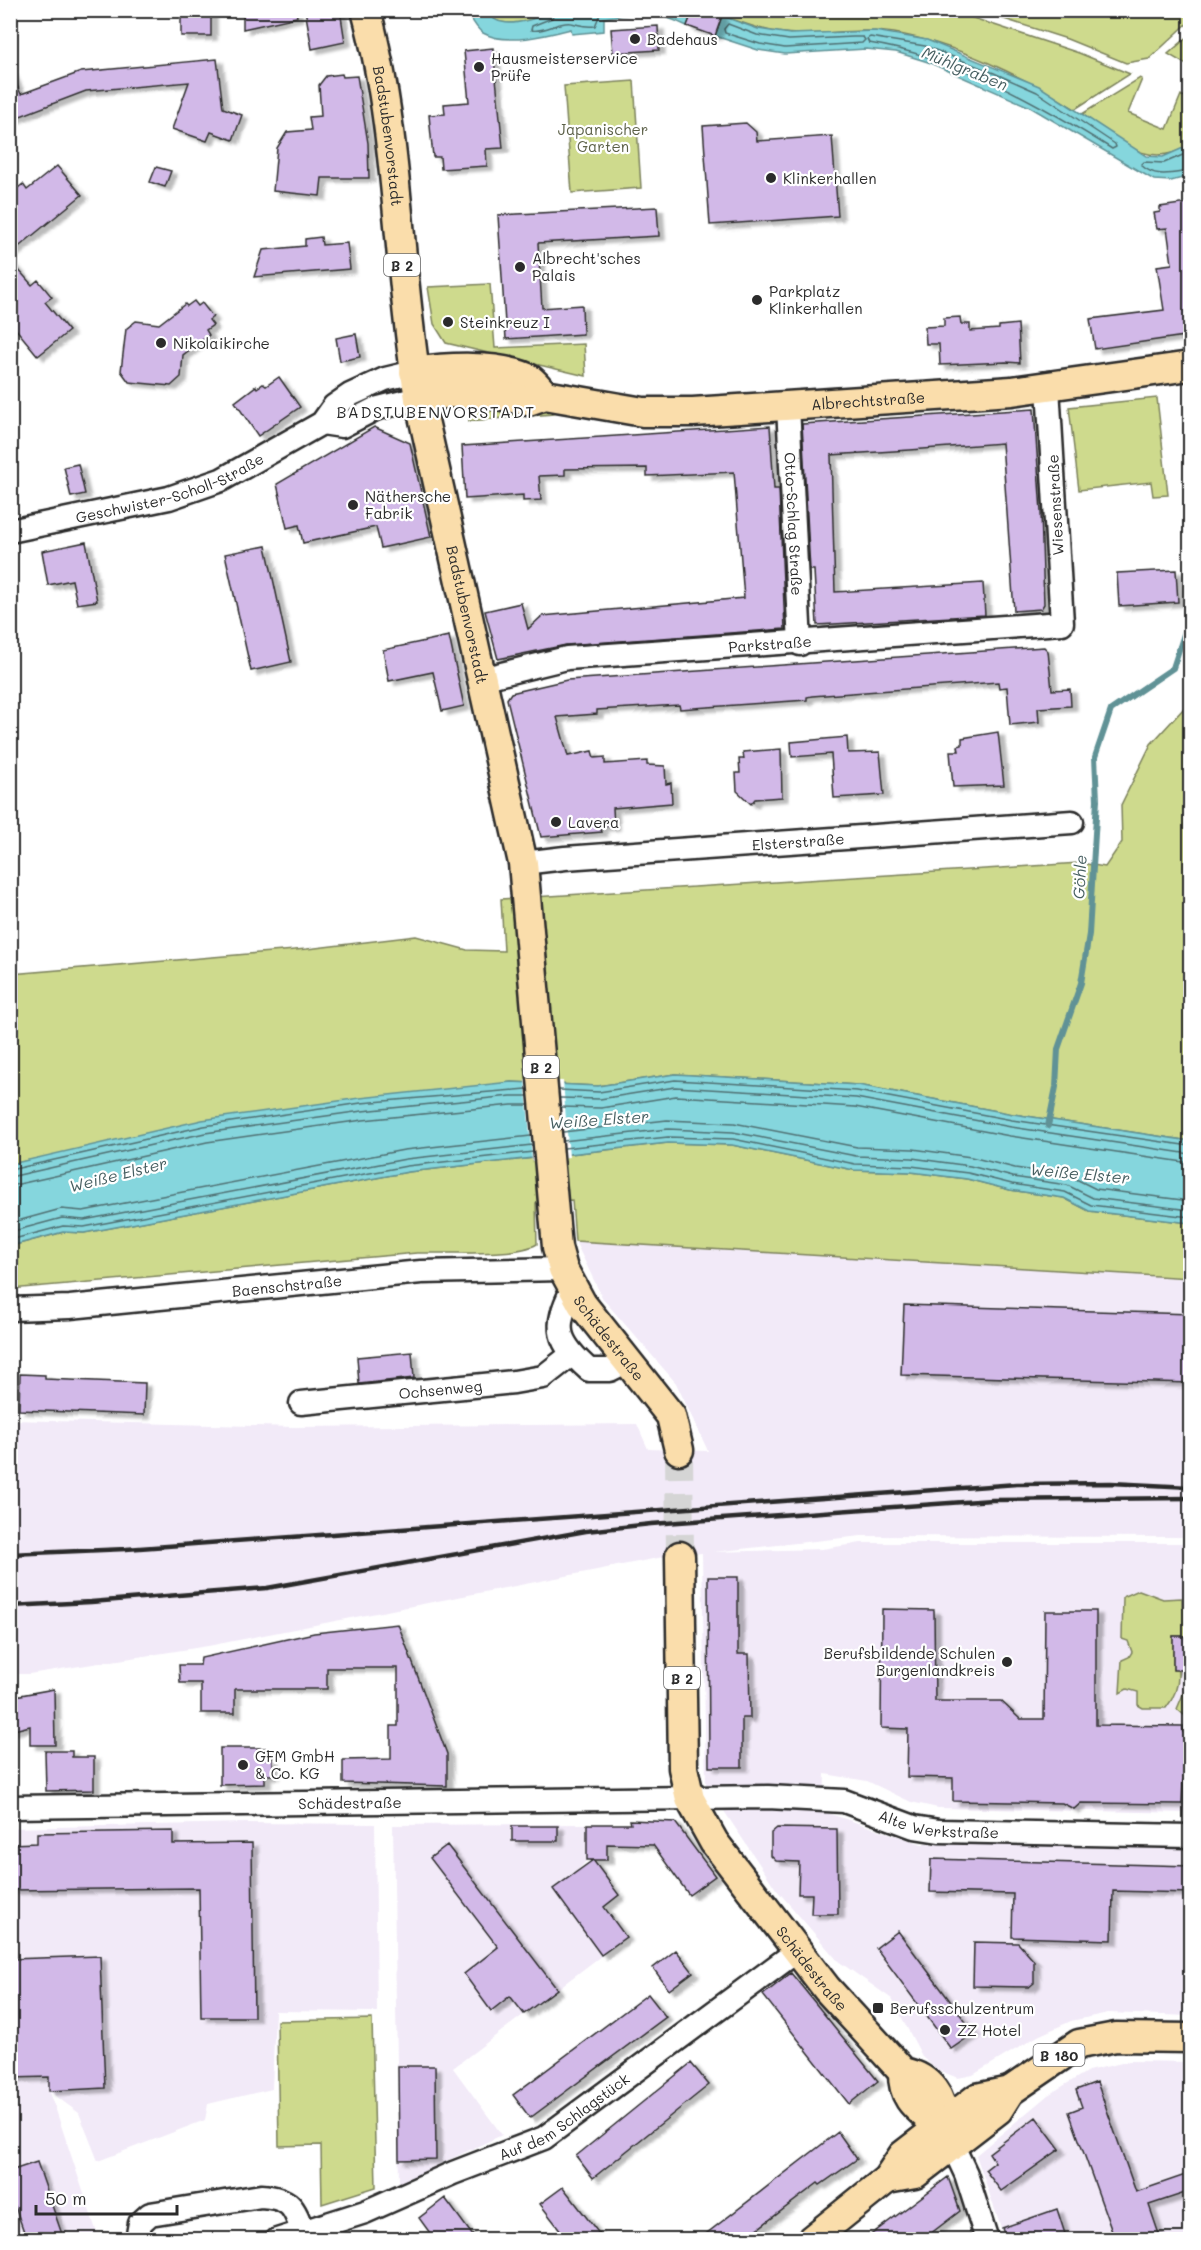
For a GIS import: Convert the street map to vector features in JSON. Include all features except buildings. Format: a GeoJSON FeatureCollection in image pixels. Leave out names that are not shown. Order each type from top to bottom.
{"type":"FeatureCollection","features":[{"type":"Feature","properties":{"kind":"main road","name":"Badstubenvorstadt"},"geometry":{"type":"LineString","coordinates":[[366,10],[385,105],[417,385],[523,863],[554,1220]]}},
{"type":"Feature","properties":{"kind":"main road","name":"Albrechtstraße"},"geometry":{"type":"LineString","coordinates":[[417,385],[451,393],[498,395],[528,401],[545,395],[643,412],[693,412],[1048,387],[1191,366]]}},
{"type":"Feature","properties":{"kind":"main road","name":"Schädestraße"},"geometry":{"type":"LineString","coordinates":[[554,1220],[568,1279],[671,1416],[679,1450]]}},
{"type":"Feature","properties":{"kind":"main road","name":"Schädestraße"},"geometry":{"type":"LineString","coordinates":[[680,1556],[683,1768],[690,1799],[714,1842],[797,1951],[840,2003],[903,2072],[918,2075],[940,2098],[946,2135]]}},
{"type":"Feature","properties":{"kind":"main road","name":"B 180"},"geometry":{"type":"LineString","coordinates":[[946,2135],[981,2095],[1010,2091],[1068,2049],[1089,2041],[1116,2037],[1191,2038]]}},
{"type":"Feature","properties":{"kind":"main road"},"geometry":{"type":"LineString","coordinates":[[811,2240],[887,2179],[903,2155],[946,2135]]}},
{"type":"Feature","properties":{"kind":"street","name":"Geschwister-Scholl-Straße"},"geometry":{"type":"LineString","coordinates":[[10,531],[126,508],[198,489],[247,468],[322,423],[342,426],[417,385]]}},
{"type":"Feature","properties":{"kind":"street","name":"Wiesenstraße"},"geometry":{"type":"LineString","coordinates":[[1048,387],[1062,623]]}},
{"type":"Feature","properties":{"kind":"street","name":"Otto-Schlag Straße"},"geometry":{"type":"LineString","coordinates":[[788,406],[800,644]]}},
{"type":"Feature","properties":{"kind":"street","name":"Parkstraße"},"geometry":{"type":"LineString","coordinates":[[481,679],[567,658],[800,644],[1062,623]]}},
{"type":"Feature","properties":{"kind":"street","name":"Elsterstraße"},"geometry":{"type":"LineString","coordinates":[[523,863],[577,857],[1072,822]]}},
{"type":"Feature","properties":{"kind":"street","name":"Baenschstraße"},"geometry":{"type":"LineString","coordinates":[[10,1309],[80,1306],[421,1272],[568,1279]]}},
{"type":"Feature","properties":{"kind":"street"},"geometry":{"type":"LineString","coordinates":[[568,1279],[559,1315],[563,1339],[571,1354],[589,1370],[610,1370],[628,1361]]}},
{"type":"Feature","properties":{"kind":"street","name":"Ochsenweg"},"geometry":{"type":"LineString","coordinates":[[301,1403],[514,1382],[543,1377],[571,1354]]}},
{"type":"Feature","properties":{"kind":"street","name":"Alte Werkstraße"},"geometry":{"type":"LineString","coordinates":[[690,1799],[768,1797],[834,1799],[859,1804],[914,1827],[939,1831],[1191,1836]]}},
{"type":"Feature","properties":{"kind":"street","name":"Schädestraße"},"geometry":{"type":"LineString","coordinates":[[10,1807],[690,1799]]}},
{"type":"Feature","properties":{"kind":"street","name":"Auf dem Schlagstück"},"geometry":{"type":"LineString","coordinates":[[277,2240],[365,2212],[453,2173],[544,2138],[797,1951]]}},
{"type":"Feature","properties":{"kind":"street"},"geometry":{"type":"LineString","coordinates":[[946,2135],[964,2169],[987,2240]]}},
{"type":"Feature","properties":{"kind":"street"},"geometry":{"type":"LineString","coordinates":[[137,2240],[140,2223],[150,2214],[261,2196],[279,2197],[292,2205],[303,2233]]}},
{"type":"Feature","properties":{"kind":"shaded area"},"geometry":{"type":"Polygon","coordinates":[[[575,1241],[1190,1278],[1190,1537],[861,1536],[713,1552],[822,1549],[861,1543],[1190,1543],[1190,1813],[938,1808],[911,1802],[867,1781],[825,1774],[824,1812],[922,1844],[1190,1847],[1190,2016],[1108,2013],[1071,2021],[1038,2036],[973,2075],[958,2078],[938,2070],[923,2058],[892,1999],[838,1961],[776,1889],[706,1784],[702,1553],[663,1557],[208,1646],[29,1674],[11,1674],[11,1420],[293,1427],[637,1424],[648,1449],[708,1451],[676,1383],[603,1299],[575,1241]]]}},
{"type":"Feature","properties":{"kind":"shaded area"},"geometry":{"type":"Polygon","coordinates":[[[246,1823],[375,1824],[377,2012],[275,2011],[272,2089],[208,2104],[205,2120],[98,2161],[79,2113],[50,2092],[99,2239],[11,2239],[10,2092],[21,2091],[10,2090],[11,1828],[246,1823]]]}},
{"type":"Feature","properties":{"kind":"shaded area"},"geometry":{"type":"Polygon","coordinates":[[[587,1824],[587,1860],[577,1871],[626,1937],[453,2068],[502,2135],[399,2183],[393,1825],[587,1824]]]}},
{"type":"Feature","properties":{"kind":"shaded area"},"geometry":{"type":"Polygon","coordinates":[[[1130,2061],[1190,2062],[1190,2239],[1005,2239],[976,2155],[1048,2095],[1088,2071],[1130,2061]]]}},
{"type":"Feature","properties":{"kind":"green space"},"geometry":{"type":"Polygon","coordinates":[[[487,11],[555,11],[529,20],[509,23],[500,22],[487,11]]]}},
{"type":"Feature","properties":{"kind":"green space"},"geometry":{"type":"Polygon","coordinates":[[[710,11],[952,11],[1079,53],[1130,74],[1075,109],[1034,85],[988,63],[917,38],[870,31],[810,34],[775,32],[710,11]]]}},
{"type":"Feature","properties":{"kind":"green space"},"geometry":{"type":"Polygon","coordinates":[[[979,11],[1190,11],[1190,21],[1149,59],[1126,63],[1067,39],[979,11]]]}},
{"type":"Feature","properties":{"kind":"green space"},"geometry":{"type":"Polygon","coordinates":[[[1190,35],[1190,67],[1168,54],[1190,35]]]}},
{"type":"Feature","properties":{"kind":"green space"},"geometry":{"type":"Polygon","coordinates":[[[1140,78],[1142,79],[1128,113],[1167,129],[1181,95],[1187,98],[1186,101],[1190,103],[1190,145],[1160,155],[1146,154],[1121,142],[1082,114],[1140,78]]]}},
{"type":"Feature","properties":{"kind":"green space","name":"Japanischer Garten"},"geometry":{"type":"Polygon","coordinates":[[[634,81],[641,188],[572,193],[564,86],[634,81]]]}},
{"type":"Feature","properties":{"kind":"green space"},"geometry":{"type":"Polygon","coordinates":[[[490,284],[495,348],[584,344],[586,376],[446,343],[434,324],[428,287],[490,284]]]}},
{"type":"Feature","properties":{"kind":"green space"},"geometry":{"type":"Polygon","coordinates":[[[1157,398],[1168,495],[1153,496],[1151,482],[1079,490],[1069,407],[1157,398]]]}},
{"type":"Feature","properties":{"kind":"green space"},"geometry":{"type":"Polygon","coordinates":[[[468,402],[503,403],[554,414],[469,421],[468,402]]]}},
{"type":"Feature","properties":{"kind":"green space"},"geometry":{"type":"Polygon","coordinates":[[[1190,698],[1190,1141],[1013,1114],[858,1085],[675,1074],[598,1086],[511,1082],[60,1154],[11,1164],[11,974],[307,949],[416,936],[467,950],[504,951],[501,899],[1080,863],[1105,867],[1122,842],[1121,805],[1151,744],[1184,708],[1190,698]]]}},
{"type":"Feature","properties":{"kind":"green space"},"geometry":{"type":"Polygon","coordinates":[[[668,1143],[732,1145],[854,1170],[911,1172],[967,1179],[1010,1190],[1064,1198],[1089,1211],[1190,1223],[1190,1278],[575,1241],[572,1200],[536,1203],[537,1244],[513,1251],[417,1253],[11,1289],[11,1246],[64,1232],[84,1233],[408,1172],[668,1143]]]}},
{"type":"Feature","properties":{"kind":"green space"},"geometry":{"type":"Polygon","coordinates":[[[1139,1590],[1163,1599],[1182,1598],[1182,1607],[1190,1607],[1190,1636],[1173,1636],[1173,1669],[1178,1670],[1178,1680],[1174,1695],[1166,1708],[1143,1708],[1138,1705],[1138,1692],[1127,1689],[1120,1693],[1122,1660],[1129,1657],[1132,1652],[1128,1641],[1122,1639],[1123,1597],[1139,1590]]]}},
{"type":"Feature","properties":{"kind":"green space"},"geometry":{"type":"Polygon","coordinates":[[[1186,1670],[1190,1670],[1190,1720],[1177,1709],[1184,1692],[1186,1670]]]}},
{"type":"Feature","properties":{"kind":"green space"},"geometry":{"type":"Polygon","coordinates":[[[372,2019],[376,2187],[322,2204],[321,2145],[279,2146],[277,2021],[372,2019]]]}},
{"type":"Feature","properties":{"kind":"water"},"geometry":{"type":"Polygon","coordinates":[[[467,11],[487,11],[500,22],[509,23],[529,20],[555,11],[693,11],[687,26],[655,14],[638,13],[604,18],[604,31],[572,34],[571,29],[539,36],[503,39],[480,31],[467,11]]]}},
{"type":"Feature","properties":{"kind":"water","name":"Mühlgraben"},"geometry":{"type":"Polygon","coordinates":[[[722,16],[758,29],[790,34],[875,31],[927,40],[1039,86],[1146,156],[1163,157],[1190,145],[1190,176],[1171,181],[1154,180],[1030,107],[928,62],[896,52],[866,49],[785,54],[758,50],[715,36],[722,16]]]}},
{"type":"Feature","properties":{"kind":"water","name":"Weiße Elster"},"geometry":{"type":"Polygon","coordinates":[[[675,1074],[858,1085],[1013,1114],[1190,1141],[1190,1223],[1089,1211],[1064,1198],[1010,1190],[967,1179],[911,1172],[854,1170],[732,1145],[668,1143],[408,1172],[84,1233],[63,1232],[11,1246],[11,1164],[202,1120],[360,1098],[511,1082],[598,1086],[675,1074]]]}},
{"type":"Feature","properties":{"kind":"pier"},"geometry":{"type":"Polygon","coordinates":[[[525,1080],[563,1081],[569,1157],[532,1161],[525,1080]]]}},
{"type":"Feature","properties":{"kind":"waterway","name":"Göhle"},"geometry":{"type":"LineString","coordinates":[[1048,1126],[1056,1087],[1058,1049],[1081,983],[1089,934],[1097,800],[1095,757],[1111,710],[1173,668],[1190,616]]}},
{"type":"Feature","properties":{"kind":"tunnel"},"geometry":{"type":"LineString","coordinates":[[679,1450],[680,1556]]}},
{"type":"Feature","properties":{"kind":"railway"},"geometry":{"type":"LineString","coordinates":[[10,1554],[126,1549],[1017,1484],[1111,1483],[1190,1487]]}},
{"type":"Feature","properties":{"kind":"railway"},"geometry":{"type":"LineString","coordinates":[[10,1606],[267,1588],[586,1531],[651,1524],[992,1500],[1190,1498]]}},
{"type":"Feature","properties":{"kind":"place","name":"Badehaus"},"geometry":{"type":"Point","coordinates":[635,39]}},
{"type":"Feature","properties":{"kind":"place","name":"Hausmeisterservice Prüfe"},"geometry":{"type":"Point","coordinates":[479,67]}},
{"type":"Feature","properties":{"kind":"place","name":"Klinkerhallen"},"geometry":{"type":"Point","coordinates":[771,178]}},
{"type":"Feature","properties":{"kind":"place","name":"Albrecht'sches Palais"},"geometry":{"type":"Point","coordinates":[520,267]}},
{"type":"Feature","properties":{"kind":"place","name":"Parkplatz Klinkerhallen"},"geometry":{"type":"Point","coordinates":[757,300]}},
{"type":"Feature","properties":{"kind":"place","name":"Steinkreuz I"},"geometry":{"type":"Point","coordinates":[448,322]}},
{"type":"Feature","properties":{"kind":"place","name":"Nikolaikirche"},"geometry":{"type":"Point","coordinates":[161,343]}},
{"type":"Feature","properties":{"kind":"place","name":"Näthersche Fabrik"},"geometry":{"type":"Point","coordinates":[353,505]}},
{"type":"Feature","properties":{"kind":"place","name":"Lavera"},"geometry":{"type":"Point","coordinates":[556,822]}},
{"type":"Feature","properties":{"kind":"place","name":"Berufsbildende Schulen Burgenlandkreis"},"geometry":{"type":"Point","coordinates":[1007,1662]}},
{"type":"Feature","properties":{"kind":"place","name":"GFM GmbH & Co. KG"},"geometry":{"type":"Point","coordinates":[243,1765]}},
{"type":"Feature","properties":{"kind":"place","name":"Berufsschulzentrum"},"geometry":{"type":"Point","coordinates":[878,2008]}},
{"type":"Feature","properties":{"kind":"place","name":"ZZ Hotel"},"geometry":{"type":"Point","coordinates":[945,2030]}},
{"type":"Feature","properties":{"kind":"district","name":"BADSTUBENVORSTADT"},"geometry":{"type":"Point","coordinates":[436,411]}}]}
